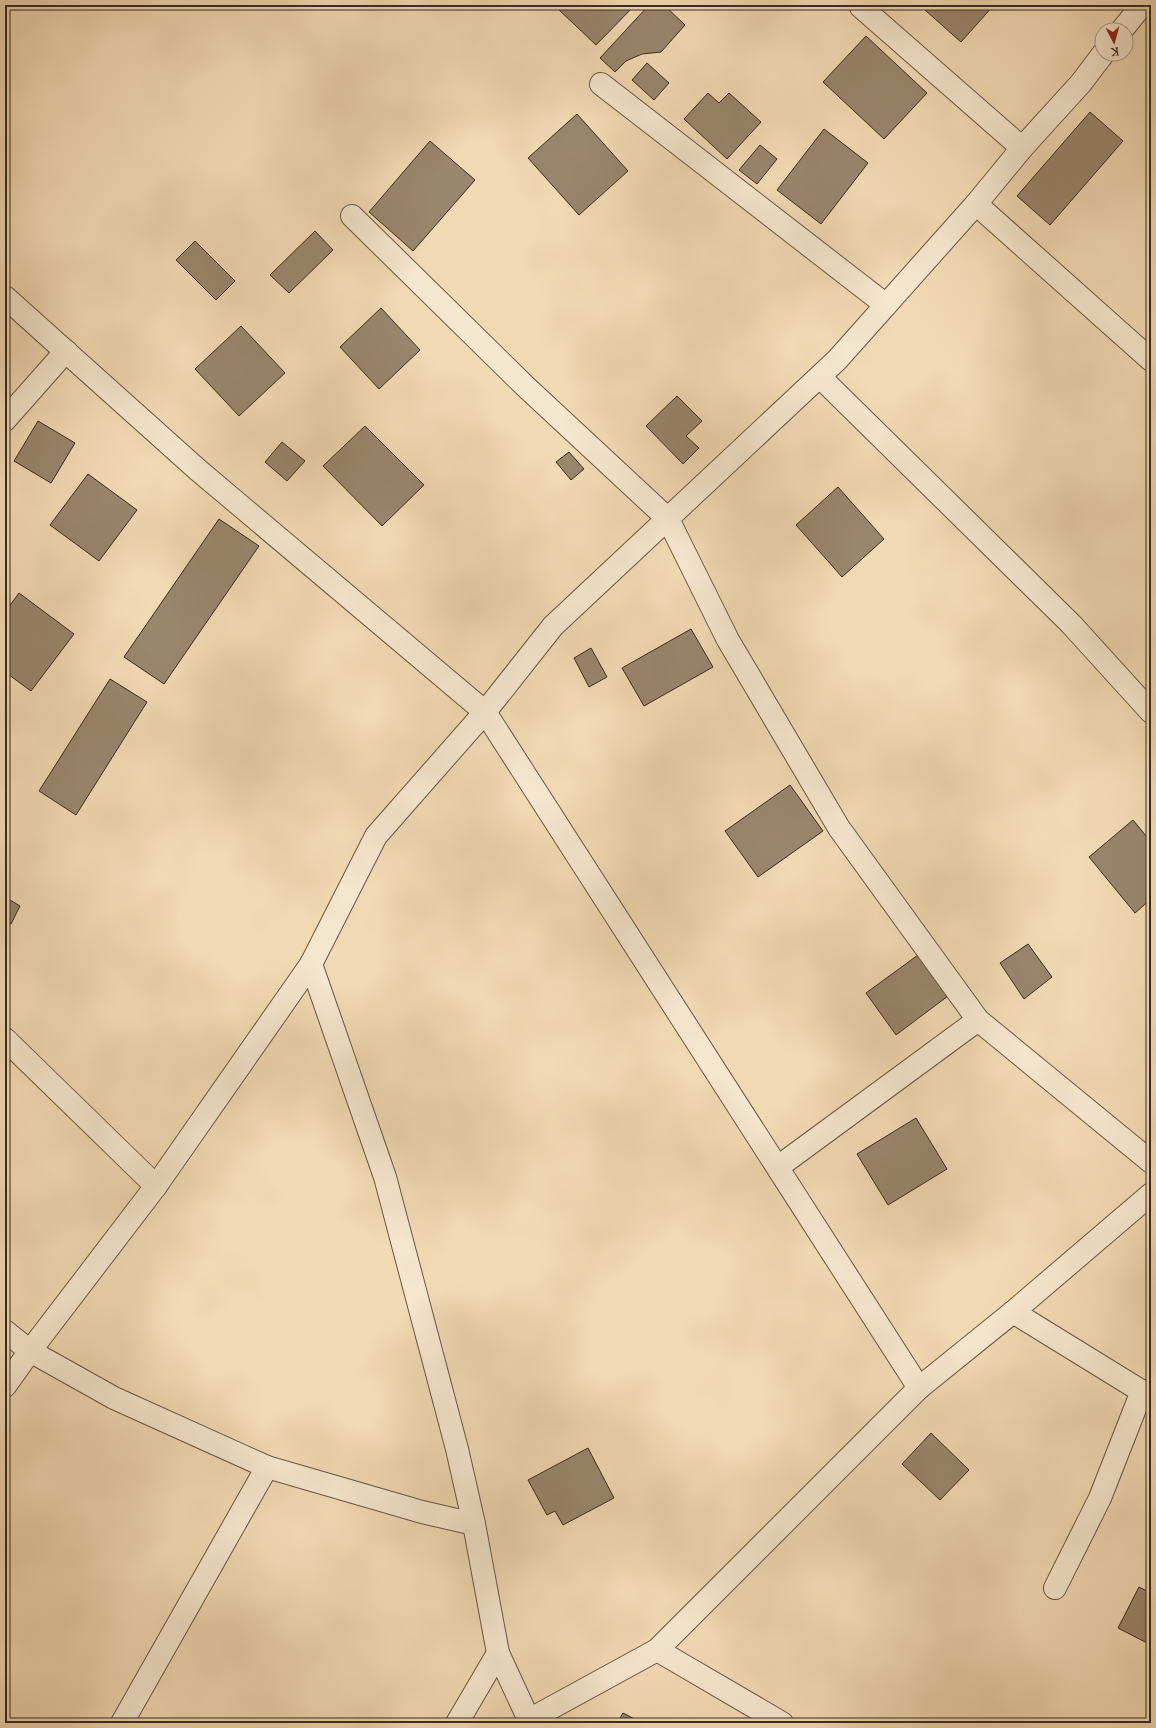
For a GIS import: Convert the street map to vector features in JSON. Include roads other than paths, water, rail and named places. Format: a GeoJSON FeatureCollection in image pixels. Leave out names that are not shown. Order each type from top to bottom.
{"type":"FeatureCollection","features":[{"type":"Feature","properties":{"kind":"street"},"geometry":{"type":"LineString","coordinates":[[1128,22],[1142,5]]}},
{"type":"Feature","properties":{"kind":"street"},"geometry":{"type":"LineString","coordinates":[[861,7],[1022,148]]}},
{"type":"Feature","properties":{"kind":"street"},"geometry":{"type":"LineString","coordinates":[[5,1386],[156,1186],[311,964],[376,836],[485,712],[553,626],[820,377],[976,204],[1022,148],[1081,83],[1098,62]]}},
{"type":"Feature","properties":{"kind":"street"},"geometry":{"type":"LineString","coordinates":[[601,84],[886,305]]}},
{"type":"Feature","properties":{"kind":"street"},"geometry":{"type":"LineString","coordinates":[[976,204],[1151,360]]}},
{"type":"Feature","properties":{"kind":"street"},"geometry":{"type":"LineString","coordinates":[[352,216],[525,386],[668,519],[728,640],[839,828],[978,1020],[1151,1162]]}},
{"type":"Feature","properties":{"kind":"street"},"geometry":{"type":"LineString","coordinates":[[5,297],[198,470],[485,712],[919,1388]]}},
{"type":"Feature","properties":{"kind":"street"},"geometry":{"type":"LineString","coordinates":[[5,420],[66,351]]}},
{"type":"Feature","properties":{"kind":"street"},"geometry":{"type":"LineString","coordinates":[[820,377],[1071,624],[1151,712]]}},
{"type":"Feature","properties":{"kind":"street"},"geometry":{"type":"LineString","coordinates":[[311,964],[385,1178],[457,1450],[474,1524],[498,1653],[529,1721],[657,1650],[919,1388],[1013,1312],[1151,1194]]}},
{"type":"Feature","properties":{"kind":"street"},"geometry":{"type":"LineString","coordinates":[[778,1167],[978,1020]]}},
{"type":"Feature","properties":{"kind":"street"},"geometry":{"type":"LineString","coordinates":[[5,1039],[156,1186]]}},
{"type":"Feature","properties":{"kind":"street"},"geometry":{"type":"LineString","coordinates":[[1013,1312],[1146,1394],[1100,1498],[1055,1588]]}},
{"type":"Feature","properties":{"kind":"street"},"geometry":{"type":"LineString","coordinates":[[5,1331],[30,1351],[114,1398],[267,1468],[422,1512],[474,1524]]}},
{"type":"Feature","properties":{"kind":"street"},"geometry":{"type":"LineString","coordinates":[[122,1723],[267,1468]]}},
{"type":"Feature","properties":{"kind":"street"},"geometry":{"type":"LineString","coordinates":[[657,1650],[782,1723]]}},
{"type":"Feature","properties":{"kind":"street"},"geometry":{"type":"LineString","coordinates":[[457,1723],[498,1653]]}}]}
